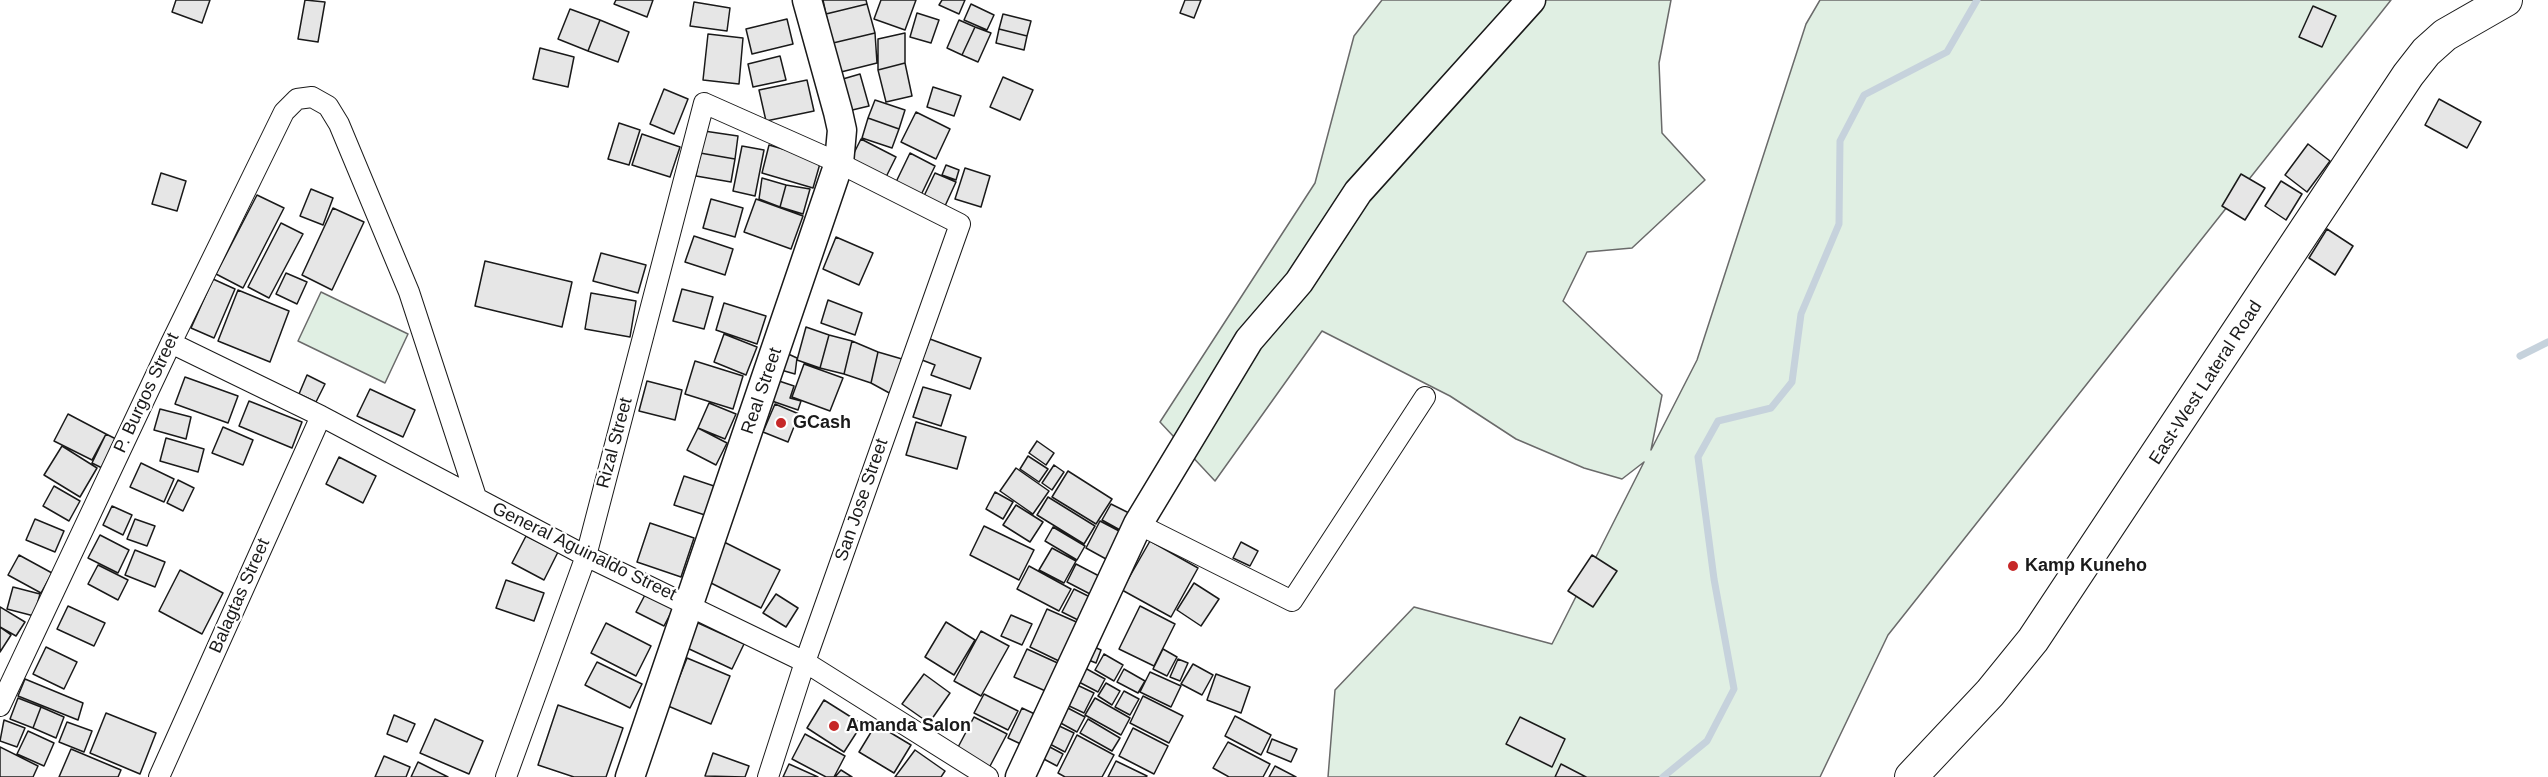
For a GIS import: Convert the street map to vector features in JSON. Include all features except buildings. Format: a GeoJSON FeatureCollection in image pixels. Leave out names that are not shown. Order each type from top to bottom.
{"type":"FeatureCollection","features":[{"type":"Feature","properties":{"kind":"main road","name":"East-West Lateral Road"},"geometry":{"type":"LineString","coordinates":[[1911,777],[2002,679],[2033,640],[2153,464],[2408,75],[2445,34],[2506,0]]}},
{"type":"Feature","properties":{"kind":"street","name":"Real Street"},"geometry":{"type":"LineString","coordinates":[[630,777],[839,163],[842,130],[807,0]]}},
{"type":"Feature","properties":{"kind":"street"},"geometry":{"type":"LineString","coordinates":[[1020,777],[1138,524],[1249,340],[1299,282],[1358,192],[1531,0]]}},
{"type":"Feature","properties":{"kind":"street","name":"P. Burgos Street"},"geometry":{"type":"LineString","coordinates":[[0,705],[171,343],[284,112],[297,99],[312,97],[328,106],[339,124],[409,292],[476,497]]}},
{"type":"Feature","properties":{"kind":"street","name":"Rizal Street"},"geometry":{"type":"LineString","coordinates":[[506,777],[586,556],[704,103],[839,163]]}},
{"type":"Feature","properties":{"kind":"street","name":"San Jose Street"},"geometry":{"type":"LineString","coordinates":[[768,777],[805,662],[960,224],[839,163]]}},
{"type":"Feature","properties":{"kind":"street","name":"General Aguinaldo Street"},"geometry":{"type":"LineString","coordinates":[[171,343],[321,416],[586,556],[805,662],[988,777]]}},
{"type":"Feature","properties":{"kind":"street"},"geometry":{"type":"LineString","coordinates":[[1138,524],[1292,601],[1425,397]]}},
{"type":"Feature","properties":{"kind":"street","name":"Balagtas Street"},"geometry":{"type":"LineString","coordinates":[[159,777],[321,416]]}},
{"type":"Feature","properties":{"kind":"green space"},"geometry":{"type":"Polygon","coordinates":[[[1382,0],[1671,0],[1659,63],[1662,133],[1705,180],[1632,248],[1587,252],[1563,301],[1662,395],[1651,450],[1697,360],[1806,24],[1820,0],[2391,0],[1888,635],[1820,777],[1328,777],[1335,690],[1414,607],[1552,644],[1644,462],[1622,479],[1584,468],[1516,439],[1450,396],[1322,331],[1215,481],[1160,422],[1315,183],[1354,36],[1382,0]]]}},
{"type":"Feature","properties":{"kind":"green space"},"geometry":{"type":"Polygon","coordinates":[[[321,292],[408,334],[385,383],[298,341],[321,292]]]}},
{"type":"Feature","properties":{"kind":"waterway"},"geometry":{"type":"LineString","coordinates":[[1663,777],[1707,741],[1734,689],[1714,579],[1698,457],[1718,421],[1771,408],[1792,382],[1801,314],[1839,224],[1840,141],[1864,95],[1947,52],[1977,0]]}},
{"type":"Feature","properties":{"kind":"waterway"},"geometry":{"type":"LineString","coordinates":[[2520,356],[2548,342]]}},
{"type":"Feature","properties":{"kind":"place","name":"GCash"},"geometry":{"type":"Point","coordinates":[781,423]}},
{"type":"Feature","properties":{"kind":"place","name":"Kamp Kuneho"},"geometry":{"type":"Point","coordinates":[2013,566]}},
{"type":"Feature","properties":{"kind":"place","name":"Amanda Salon"},"geometry":{"type":"Point","coordinates":[834,726]}}]}
